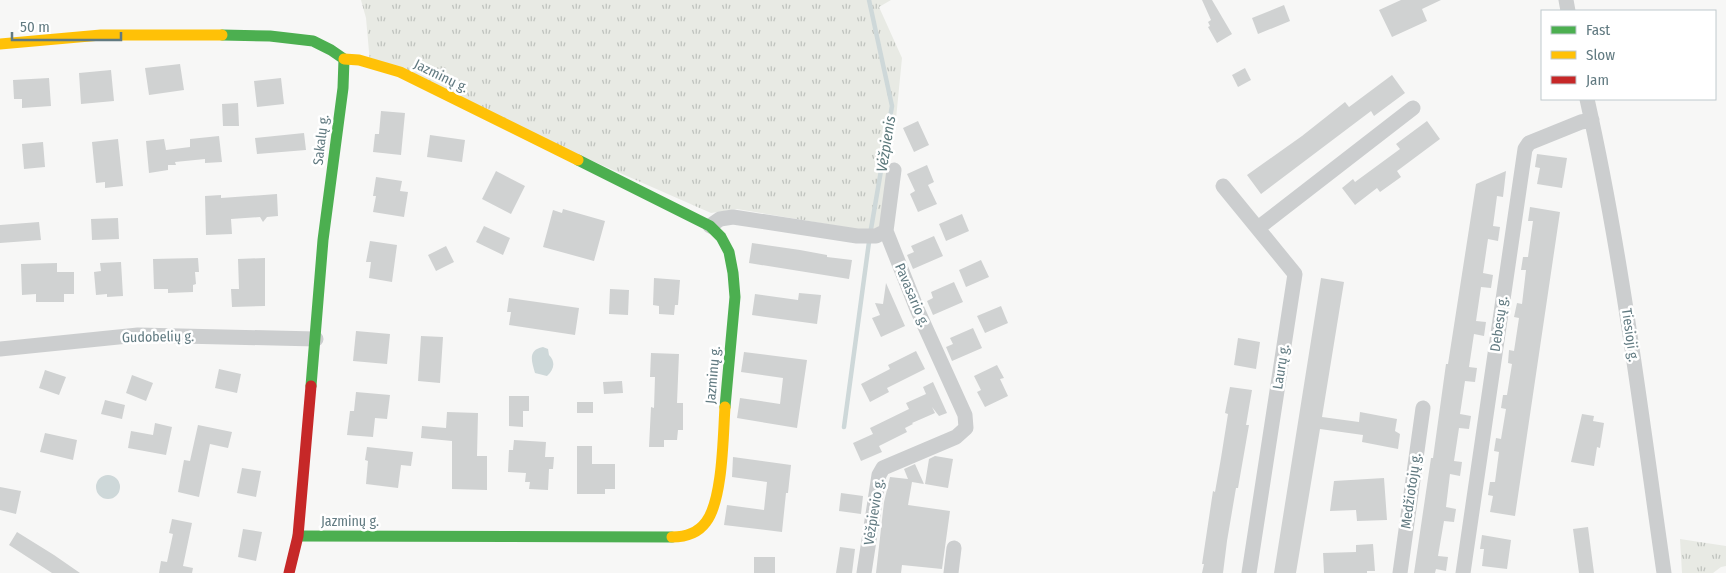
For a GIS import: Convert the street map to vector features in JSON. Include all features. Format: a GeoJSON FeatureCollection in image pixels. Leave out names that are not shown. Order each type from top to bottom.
{"type":"FeatureCollection","features":[{"type":"Feature","properties":{"kind":"street"},"geometry":{"type":"LineString","coordinates":[[0,44],[101,35],[270,36],[313,41],[344,59]]}},
{"type":"Feature","properties":{"kind":"street","name":"Jazminų g."},"geometry":{"type":"LineString","coordinates":[[298,536],[678,538],[690,535],[707,521],[713,508],[718,488],[734,297],[733,273],[729,252],[721,237],[710,226],[400,72],[359,60],[344,59]]}},
{"type":"Feature","properties":{"kind":"street","name":"Sakalų g."},"geometry":{"type":"LineString","coordinates":[[289,573],[298,536],[324,240],[343,88],[344,59]]}},
{"type":"Feature","properties":{"kind":"street","name":"Tiesioji g."},"geometry":{"type":"LineString","coordinates":[[1587,100],[1603,168],[1622,278],[1664,573]]}},
{"type":"Feature","properties":{"kind":"street"},"geometry":{"type":"LineString","coordinates":[[1258,228],[1413,108]]}},
{"type":"Feature","properties":{"kind":"street","name":"Debesų g."},"geometry":{"type":"LineString","coordinates":[[1463,573],[1526,149],[1529,143],[1581,122],[1592,120]]}},
{"type":"Feature","properties":{"kind":"street","name":"Pavasario g."},"geometry":{"type":"LineString","coordinates":[[894,170],[886,231],[917,310],[965,415]]}},
{"type":"Feature","properties":{"kind":"street","name":"Laurų g."},"geometry":{"type":"LineString","coordinates":[[1222,186],[1295,274],[1249,573]]}},
{"type":"Feature","properties":{"kind":"street"},"geometry":{"type":"LineString","coordinates":[[710,226],[720,219],[734,217],[857,236],[876,236],[886,231]]}},
{"type":"Feature","properties":{"kind":"street","name":"Gudobelių g."},"geometry":{"type":"LineString","coordinates":[[0,349],[138,335],[316,339]]}},
{"type":"Feature","properties":{"kind":"street","name":"Medžiotojų g."},"geometry":{"type":"LineString","coordinates":[[1400,573],[1423,408]]}},
{"type":"Feature","properties":{"kind":"street","name":"Vėžpievio g."},"geometry":{"type":"LineString","coordinates":[[864,573],[878,475],[883,468],[956,437],[966,428],[965,415]]}},
{"type":"Feature","properties":{"kind":"street"},"geometry":{"type":"LineString","coordinates":[[951,573],[954,548]]}},
{"type":"Feature","properties":{"kind":"green space"},"geometry":{"type":"Polygon","coordinates":[[[361,0],[891,0],[879,7],[902,58],[895,129],[881,229],[862,230],[737,209],[711,213],[370,63],[366,18],[361,0]]]}},
{"type":"Feature","properties":{"kind":"green space"},"geometry":{"type":"Polygon","coordinates":[[[1680,539],[1726,546],[1726,566],[1713,573],[1682,573],[1680,539]]]}},
{"type":"Feature","properties":{"kind":"shaded area"},"geometry":{"type":"Polygon","coordinates":[[[543,347],[548,349],[553,363],[553,369],[547,376],[535,373],[532,361],[535,351],[543,347]]]}},
{"type":"Feature","properties":{"kind":"shaded area"},"geometry":{"type":"Polygon","coordinates":[[[108,475],[116,479],[120,487],[116,495],[108,499],[100,495],[96,487],[100,479],[108,475]]]}},
{"type":"Feature","properties":{"kind":"building"},"geometry":{"type":"Polygon","coordinates":[[[1202,0],[1212,0],[1232,34],[1217,43],[1208,27],[1210,26],[1208,22],[1211,20],[1202,0]]]}},
{"type":"Feature","properties":{"kind":"building"},"geometry":{"type":"Polygon","coordinates":[[[1401,0],[1441,0],[1422,9],[1427,21],[1392,37],[1379,10],[1401,0]]]}},
{"type":"Feature","properties":{"kind":"building"},"geometry":{"type":"Polygon","coordinates":[[[1284,5],[1290,21],[1258,34],[1252,18],[1284,5]]]}},
{"type":"Feature","properties":{"kind":"building"},"geometry":{"type":"Polygon","coordinates":[[[180,64],[184,90],[149,95],[145,68],[180,64]]]}},
{"type":"Feature","properties":{"kind":"building"},"geometry":{"type":"Polygon","coordinates":[[[1245,68],[1251,80],[1238,87],[1232,75],[1245,68]]]}},
{"type":"Feature","properties":{"kind":"building"},"geometry":{"type":"Polygon","coordinates":[[[111,70],[114,101],[81,104],[79,73],[111,70]]]}},
{"type":"Feature","properties":{"kind":"building"},"geometry":{"type":"Polygon","coordinates":[[[1392,75],[1405,93],[1374,116],[1371,111],[1261,194],[1247,175],[1302,136],[1345,102],[1349,107],[1392,75]]]}},
{"type":"Feature","properties":{"kind":"building"},"geometry":{"type":"Polygon","coordinates":[[[49,78],[51,106],[22,108],[22,99],[14,99],[13,80],[49,78]]]}},
{"type":"Feature","properties":{"kind":"building"},"geometry":{"type":"Polygon","coordinates":[[[281,78],[284,104],[257,107],[254,81],[281,78]]]}},
{"type":"Feature","properties":{"kind":"building"},"geometry":{"type":"Polygon","coordinates":[[[238,103],[239,126],[223,126],[222,104],[238,103]]]}},
{"type":"Feature","properties":{"kind":"building"},"geometry":{"type":"Polygon","coordinates":[[[381,111],[405,113],[401,155],[373,152],[375,134],[379,134],[381,111]]]}},
{"type":"Feature","properties":{"kind":"building"},"geometry":{"type":"Polygon","coordinates":[[[918,121],[929,145],[914,152],[903,128],[918,121]]]}},
{"type":"Feature","properties":{"kind":"building"},"geometry":{"type":"Polygon","coordinates":[[[1427,121],[1440,139],[1397,171],[1401,177],[1380,192],[1377,188],[1355,205],[1342,188],[1353,179],[1355,182],[1400,149],[1396,144],[1427,121]]]}},
{"type":"Feature","properties":{"kind":"building"},"geometry":{"type":"Polygon","coordinates":[[[304,133],[306,150],[257,154],[255,138],[304,133]]]}},
{"type":"Feature","properties":{"kind":"building"},"geometry":{"type":"Polygon","coordinates":[[[430,135],[465,140],[462,162],[427,157],[430,135]]]}},
{"type":"Feature","properties":{"kind":"building"},"geometry":{"type":"Polygon","coordinates":[[[219,136],[222,162],[205,163],[205,159],[175,162],[176,165],[168,165],[168,170],[149,173],[146,141],[164,139],[166,150],[190,147],[190,139],[219,136]]]}},
{"type":"Feature","properties":{"kind":"building"},"geometry":{"type":"Polygon","coordinates":[[[118,139],[123,186],[105,188],[105,182],[96,183],[92,142],[118,139]]]}},
{"type":"Feature","properties":{"kind":"building"},"geometry":{"type":"Polygon","coordinates":[[[43,142],[45,167],[24,169],[22,144],[43,142]]]}},
{"type":"Feature","properties":{"kind":"building"},"geometry":{"type":"Polygon","coordinates":[[[1537,154],[1567,158],[1562,188],[1537,184],[1540,168],[1535,167],[1537,154]]]}},
{"type":"Feature","properties":{"kind":"building"},"geometry":{"type":"Polygon","coordinates":[[[927,165],[934,182],[928,185],[937,204],[918,212],[910,194],[915,191],[907,174],[927,165]]]}},
{"type":"Feature","properties":{"kind":"building"},"geometry":{"type":"Polygon","coordinates":[[[496,171],[525,186],[511,214],[482,199],[496,171]]]}},
{"type":"Feature","properties":{"kind":"building"},"geometry":{"type":"Polygon","coordinates":[[[1506,171],[1503,197],[1497,196],[1493,226],[1500,227],[1498,241],[1488,239],[1483,273],[1493,275],[1491,288],[1481,287],[1476,321],[1486,322],[1484,336],[1474,334],[1469,367],[1477,368],[1475,382],[1465,381],[1460,414],[1471,416],[1469,429],[1459,428],[1454,461],[1462,462],[1460,476],[1450,474],[1446,507],[1456,509],[1454,522],[1444,521],[1438,556],[1448,557],[1446,571],[1436,569],[1435,573],[1414,573],[1476,184],[1506,171]]]}},
{"type":"Feature","properties":{"kind":"building"},"geometry":{"type":"Polygon","coordinates":[[[376,177],[402,181],[400,191],[408,192],[404,217],[373,212],[376,196],[373,196],[376,177]]]}},
{"type":"Feature","properties":{"kind":"building"},"geometry":{"type":"Polygon","coordinates":[[[277,194],[278,216],[267,217],[263,222],[260,217],[231,219],[232,234],[206,235],[205,196],[221,195],[221,198],[277,194]]]}},
{"type":"Feature","properties":{"kind":"building"},"geometry":{"type":"Polygon","coordinates":[[[1530,207],[1560,212],[1515,516],[1490,512],[1493,496],[1488,495],[1490,482],[1495,482],[1499,452],[1494,451],[1496,438],[1501,439],[1506,409],[1501,408],[1503,395],[1507,395],[1512,364],[1508,363],[1509,350],[1514,351],[1519,318],[1514,317],[1517,303],[1522,304],[1526,270],[1521,270],[1523,257],[1528,257],[1533,221],[1528,221],[1530,207]]]}},
{"type":"Feature","properties":{"kind":"building"},"geometry":{"type":"Polygon","coordinates":[[[563,209],[605,221],[594,261],[543,247],[553,210],[562,213],[563,209]]]}},
{"type":"Feature","properties":{"kind":"building"},"geometry":{"type":"Polygon","coordinates":[[[962,214],[969,231],[946,241],[939,224],[962,214]]]}},
{"type":"Feature","properties":{"kind":"building"},"geometry":{"type":"Polygon","coordinates":[[[118,218],[119,239],[92,240],[91,219],[118,218]]]}},
{"type":"Feature","properties":{"kind":"building"},"geometry":{"type":"Polygon","coordinates":[[[39,222],[41,240],[0,243],[0,225],[39,222]]]}},
{"type":"Feature","properties":{"kind":"building"},"geometry":{"type":"Polygon","coordinates":[[[484,226],[510,238],[503,255],[476,242],[484,226]]]}},
{"type":"Feature","properties":{"kind":"building"},"geometry":{"type":"Polygon","coordinates":[[[934,236],[943,256],[913,269],[907,255],[914,252],[911,246],[934,236]]]}},
{"type":"Feature","properties":{"kind":"building"},"geometry":{"type":"Polygon","coordinates":[[[370,241],[397,245],[392,282],[369,278],[371,262],[366,262],[370,241]]]}},
{"type":"Feature","properties":{"kind":"building"},"geometry":{"type":"Polygon","coordinates":[[[752,243],[852,260],[849,279],[749,263],[752,243]]]}},
{"type":"Feature","properties":{"kind":"building"},"geometry":{"type":"Polygon","coordinates":[[[446,246],[454,262],[436,271],[428,255],[446,246]]]}},
{"type":"Feature","properties":{"kind":"building"},"geometry":{"type":"Polygon","coordinates":[[[198,258],[199,272],[195,272],[196,284],[193,285],[193,292],[168,293],[168,289],[154,289],[153,259],[198,258]]]}},
{"type":"Feature","properties":{"kind":"building"},"geometry":{"type":"Polygon","coordinates":[[[265,258],[265,306],[232,307],[231,289],[239,289],[238,259],[265,258]]]}},
{"type":"Feature","properties":{"kind":"building"},"geometry":{"type":"Polygon","coordinates":[[[981,260],[989,277],[966,287],[959,270],[981,260]]]}},
{"type":"Feature","properties":{"kind":"building"},"geometry":{"type":"Polygon","coordinates":[[[121,262],[123,296],[107,297],[107,294],[96,295],[94,272],[101,271],[100,263],[121,262]]]}},
{"type":"Feature","properties":{"kind":"building"},"geometry":{"type":"Polygon","coordinates":[[[57,263],[57,272],[74,272],[74,294],[64,294],[64,302],[36,302],[36,294],[22,295],[21,264],[57,263]]]}},
{"type":"Feature","properties":{"kind":"building"},"geometry":{"type":"Polygon","coordinates":[[[654,278],[680,280],[678,305],[675,305],[674,315],[659,314],[659,306],[653,305],[654,278]]]}},
{"type":"Feature","properties":{"kind":"building"},"geometry":{"type":"Polygon","coordinates":[[[1321,278],[1344,282],[1322,417],[1359,422],[1360,412],[1397,419],[1395,431],[1400,434],[1398,449],[1362,442],[1363,435],[1320,429],[1296,573],[1274,573],[1321,278]]]}},
{"type":"Feature","properties":{"kind":"building"},"geometry":{"type":"Polygon","coordinates":[[[954,282],[963,302],[933,315],[927,301],[933,298],[931,292],[954,282]]]}},
{"type":"Feature","properties":{"kind":"building"},"geometry":{"type":"Polygon","coordinates":[[[886,283],[905,326],[881,337],[872,318],[880,315],[875,303],[883,304],[886,283]]]}},
{"type":"Feature","properties":{"kind":"building"},"geometry":{"type":"Polygon","coordinates":[[[610,289],[629,290],[628,315],[609,314],[610,289]]]}},
{"type":"Feature","properties":{"kind":"building"},"geometry":{"type":"Polygon","coordinates":[[[799,293],[821,295],[817,324],[752,315],[755,294],[798,300],[799,293]]]}},
{"type":"Feature","properties":{"kind":"building"},"geometry":{"type":"Polygon","coordinates":[[[509,298],[579,308],[575,335],[509,325],[511,312],[507,312],[509,298]]]}},
{"type":"Feature","properties":{"kind":"building"},"geometry":{"type":"Polygon","coordinates":[[[1001,306],[1008,323],[985,333],[977,316],[1001,306]]]}},
{"type":"Feature","properties":{"kind":"building"},"geometry":{"type":"Polygon","coordinates":[[[973,328],[982,348],[952,361],[946,347],[953,344],[950,338],[973,328]]]}},
{"type":"Feature","properties":{"kind":"building"},"geometry":{"type":"Polygon","coordinates":[[[356,331],[390,334],[387,364],[353,361],[356,331]]]}},
{"type":"Feature","properties":{"kind":"building"},"geometry":{"type":"Polygon","coordinates":[[[421,336],[443,337],[440,383],[418,381],[421,336]]]}},
{"type":"Feature","properties":{"kind":"building"},"geometry":{"type":"Polygon","coordinates":[[[1238,338],[1260,342],[1256,369],[1234,365],[1238,338]]]}},
{"type":"Feature","properties":{"kind":"building"},"geometry":{"type":"Polygon","coordinates":[[[916,351],[925,369],[887,388],[889,392],[870,402],[861,384],[890,369],[888,365],[916,351]]]}},
{"type":"Feature","properties":{"kind":"building"},"geometry":{"type":"Polygon","coordinates":[[[744,352],[807,360],[797,428],[737,418],[740,398],[780,404],[783,378],[741,372],[744,352]]]}},
{"type":"Feature","properties":{"kind":"building"},"geometry":{"type":"Polygon","coordinates":[[[651,353],[679,354],[677,403],[683,403],[683,430],[678,430],[677,440],[664,440],[664,447],[649,447],[651,407],[654,408],[655,377],[650,377],[651,353]]]}},
{"type":"Feature","properties":{"kind":"building"},"geometry":{"type":"Polygon","coordinates":[[[997,365],[1004,378],[1000,379],[1008,396],[985,407],[977,392],[981,390],[974,376],[997,365]]]}},
{"type":"Feature","properties":{"kind":"building"},"geometry":{"type":"Polygon","coordinates":[[[219,369],[241,374],[237,393],[215,388],[219,369]]]}},
{"type":"Feature","properties":{"kind":"building"},"geometry":{"type":"Polygon","coordinates":[[[45,370],[66,377],[59,395],[39,388],[45,370]]]}},
{"type":"Feature","properties":{"kind":"building"},"geometry":{"type":"Polygon","coordinates":[[[132,375],[153,383],[146,401],[126,393],[132,375]]]}},
{"type":"Feature","properties":{"kind":"building"},"geometry":{"type":"Polygon","coordinates":[[[622,381],[623,393],[604,394],[603,382],[622,381]]]}},
{"type":"Feature","properties":{"kind":"building"},"geometry":{"type":"Polygon","coordinates":[[[933,382],[947,413],[939,416],[932,407],[935,413],[912,423],[905,428],[907,432],[879,446],[882,452],[861,461],[853,443],[873,434],[870,428],[909,409],[906,403],[926,394],[923,387],[933,382]]]}},
{"type":"Feature","properties":{"kind":"building"},"geometry":{"type":"Polygon","coordinates":[[[1230,387],[1252,390],[1246,425],[1249,425],[1238,488],[1236,488],[1223,573],[1202,573],[1213,491],[1215,492],[1228,414],[1225,413],[1230,387]]]}},
{"type":"Feature","properties":{"kind":"building"},"geometry":{"type":"Polygon","coordinates":[[[356,392],[390,395],[387,419],[375,418],[373,437],[347,435],[350,411],[354,411],[356,392]]]}},
{"type":"Feature","properties":{"kind":"building"},"geometry":{"type":"Polygon","coordinates":[[[509,396],[529,396],[529,411],[523,411],[523,427],[509,426],[509,396]]]}},
{"type":"Feature","properties":{"kind":"building"},"geometry":{"type":"Polygon","coordinates":[[[105,400],[125,405],[122,419],[101,414],[105,400]]]}},
{"type":"Feature","properties":{"kind":"building"},"geometry":{"type":"Polygon","coordinates":[[[577,402],[593,402],[593,413],[577,413],[577,402]]]}},
{"type":"Feature","properties":{"kind":"building"},"geometry":{"type":"Polygon","coordinates":[[[447,412],[478,413],[477,456],[487,456],[487,490],[452,489],[452,441],[421,438],[422,426],[446,428],[447,412]]]}},
{"type":"Feature","properties":{"kind":"building"},"geometry":{"type":"Polygon","coordinates":[[[1582,414],[1594,416],[1593,421],[1604,423],[1600,448],[1597,447],[1594,466],[1571,462],[1582,414]]]}},
{"type":"Feature","properties":{"kind":"building"},"geometry":{"type":"Polygon","coordinates":[[[155,423],[172,427],[166,455],[128,448],[131,431],[153,435],[155,423]]]}},
{"type":"Feature","properties":{"kind":"building"},"geometry":{"type":"Polygon","coordinates":[[[198,425],[232,432],[228,448],[210,444],[199,497],[178,492],[184,460],[190,461],[198,425]]]}},
{"type":"Feature","properties":{"kind":"building"},"geometry":{"type":"Polygon","coordinates":[[[45,433],[77,440],[73,460],[40,452],[45,433]]]}},
{"type":"Feature","properties":{"kind":"building"},"geometry":{"type":"Polygon","coordinates":[[[514,440],[546,442],[545,457],[554,457],[553,469],[549,469],[548,490],[529,489],[530,482],[525,482],[526,473],[508,472],[509,450],[513,450],[514,440]]]}},
{"type":"Feature","properties":{"kind":"building"},"geometry":{"type":"Polygon","coordinates":[[[577,446],[592,446],[592,464],[615,464],[615,489],[605,489],[605,494],[577,494],[577,446]]]}},
{"type":"Feature","properties":{"kind":"building"},"geometry":{"type":"Polygon","coordinates":[[[367,447],[413,452],[411,466],[401,465],[398,488],[366,484],[368,461],[365,460],[367,447]]]}},
{"type":"Feature","properties":{"kind":"building"},"geometry":{"type":"Polygon","coordinates":[[[935,456],[953,459],[948,488],[925,484],[929,459],[935,456]]]}},
{"type":"Feature","properties":{"kind":"building"},"geometry":{"type":"Polygon","coordinates":[[[733,457],[791,465],[782,532],[724,525],[727,505],[764,510],[767,482],[732,477],[733,457]]]}},
{"type":"Feature","properties":{"kind":"building"},"geometry":{"type":"Polygon","coordinates":[[[915,464],[924,484],[912,482],[908,505],[950,511],[942,569],[902,565],[901,573],[876,573],[884,502],[890,477],[908,479],[904,469],[915,464]]]}},
{"type":"Feature","properties":{"kind":"building"},"geometry":{"type":"Polygon","coordinates":[[[242,468],[261,471],[256,497],[237,493],[242,468]]]}},
{"type":"Feature","properties":{"kind":"building"},"geometry":{"type":"Polygon","coordinates":[[[1384,478],[1387,520],[1357,521],[1356,510],[1330,511],[1334,481],[1384,478]]]}},
{"type":"Feature","properties":{"kind":"building"},"geometry":{"type":"Polygon","coordinates":[[[0,487],[21,491],[16,514],[0,510],[0,487]]]}},
{"type":"Feature","properties":{"kind":"building"},"geometry":{"type":"Polygon","coordinates":[[[841,493],[863,496],[861,514],[839,511],[841,493]]]}},
{"type":"Feature","properties":{"kind":"building"},"geometry":{"type":"Polygon","coordinates":[[[172,519],[192,523],[183,566],[193,568],[192,573],[159,573],[161,561],[167,562],[173,534],[169,533],[172,519]]]}},
{"type":"Feature","properties":{"kind":"building"},"geometry":{"type":"Polygon","coordinates":[[[1588,527],[1594,573],[1579,573],[1573,529],[1588,527]]]}},
{"type":"Feature","properties":{"kind":"building"},"geometry":{"type":"Polygon","coordinates":[[[243,529],[262,532],[256,561],[238,557],[243,529]]]}},
{"type":"Feature","properties":{"kind":"building"},"geometry":{"type":"Polygon","coordinates":[[[17,532],[80,573],[52,573],[9,545],[17,532]]]}},
{"type":"Feature","properties":{"kind":"building"},"geometry":{"type":"Polygon","coordinates":[[[1482,535],[1511,540],[1507,569],[1482,566],[1484,549],[1480,549],[1482,535]]]}},
{"type":"Feature","properties":{"kind":"building"},"geometry":{"type":"Polygon","coordinates":[[[1373,544],[1375,571],[1367,571],[1367,573],[1324,573],[1323,553],[1356,552],[1356,545],[1373,544]]]}},
{"type":"Feature","properties":{"kind":"building"},"geometry":{"type":"Polygon","coordinates":[[[840,547],[855,549],[852,573],[836,573],[840,547]]]}},
{"type":"Feature","properties":{"kind":"building"},"geometry":{"type":"Polygon","coordinates":[[[754,557],[775,557],[775,573],[754,573],[754,557]]]}},
{"type":"Feature","properties":{"kind":"waterway","name":"Vėžpienis"},"geometry":{"type":"LineString","coordinates":[[869,0],[892,106],[871,229]]}},
{"type":"Feature","properties":{"kind":"waterway","name":"Vėžpienis"},"geometry":{"type":"LineString","coordinates":[[844,427],[869,242]]}},
{"type":"Feature","properties":{"kind":"traffic: fast"},"geometry":{"type":"LineString","coordinates":[[222,35],[270,36],[313,41],[344,59],[343,88],[323,240],[311,386]]}},
{"type":"Feature","properties":{"kind":"traffic: fast"},"geometry":{"type":"LineString","coordinates":[[578,160],[710,226],[721,237],[729,252],[735,297],[725,407]]}},
{"type":"Feature","properties":{"kind":"traffic: fast"},"geometry":{"type":"LineString","coordinates":[[298,536],[672,537]]}},
{"type":"Feature","properties":{"kind":"traffic: slow"},"geometry":{"type":"LineString","coordinates":[[0,44],[101,35],[222,35]]}},
{"type":"Feature","properties":{"kind":"traffic: slow"},"geometry":{"type":"LineString","coordinates":[[344,59],[359,60],[400,72],[578,160]]}},
{"type":"Feature","properties":{"kind":"traffic: slow"},"geometry":{"type":"LineString","coordinates":[[672,537],[695,532],[703,526],[712,512],[721,467],[725,407]]}},
{"type":"Feature","properties":{"kind":"traffic: jam"},"geometry":{"type":"LineString","coordinates":[[289,573],[298,536],[311,386]]}}]}
